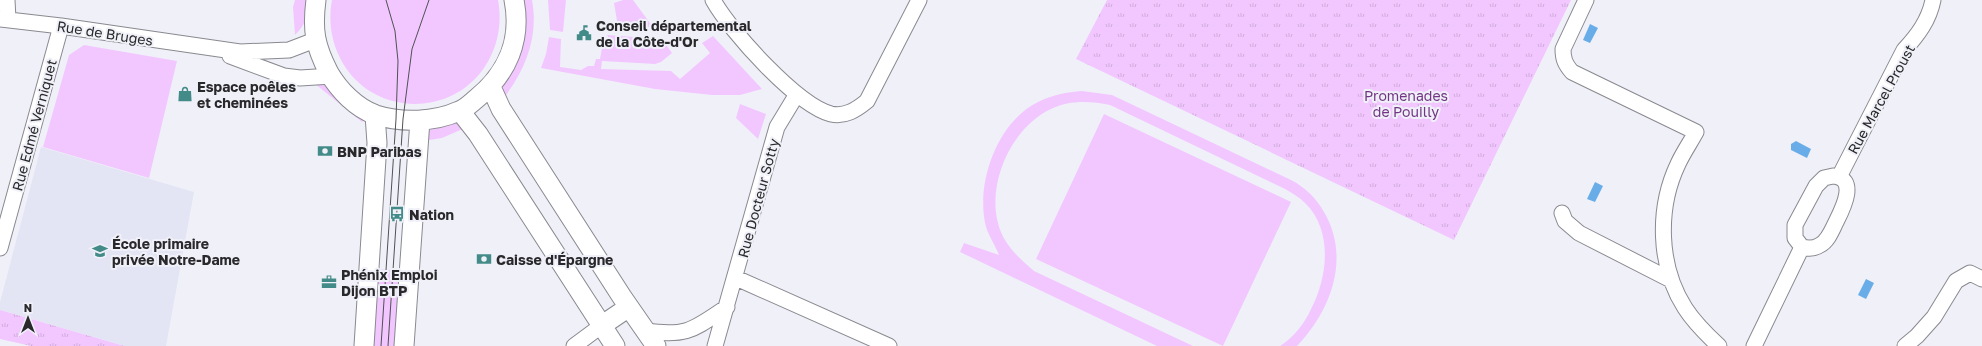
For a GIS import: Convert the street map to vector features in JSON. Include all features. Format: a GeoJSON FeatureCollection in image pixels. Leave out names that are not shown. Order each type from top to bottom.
{"type":"FeatureCollection","features":[{"type":"Feature","properties":{"kind":"main road"},"geometry":{"type":"LineString","coordinates":[[316,0],[314,16],[315,40],[337,85],[353,101],[375,115],[396,119],[420,120],[442,117],[460,111],[491,87],[500,76],[510,56],[515,34],[514,0]]}},
{"type":"Feature","properties":{"kind":"main road"},"geometry":{"type":"LineString","coordinates":[[491,87],[501,108],[651,339]]}},
{"type":"Feature","properties":{"kind":"main road"},"geometry":{"type":"LineString","coordinates":[[460,111],[478,134],[615,346]]}},
{"type":"Feature","properties":{"kind":"main road"},"geometry":{"type":"LineString","coordinates":[[364,346],[377,143],[375,115]]}},
{"type":"Feature","properties":{"kind":"main road"},"geometry":{"type":"LineString","coordinates":[[404,346],[420,120]]}},
{"type":"Feature","properties":{"kind":"main road"},"geometry":{"type":"LineString","coordinates":[[601,326],[629,307]]}},
{"type":"Feature","properties":{"kind":"street"},"geometry":{"type":"LineString","coordinates":[[4,19],[7,0]]}},
{"type":"Feature","properties":{"kind":"street"},"geometry":{"type":"LineString","coordinates":[[713,0],[743,39],[776,76],[815,108],[831,114],[844,114],[856,110],[867,101],[919,0]]}},
{"type":"Feature","properties":{"kind":"street"},"geometry":{"type":"LineString","coordinates":[[1586,0],[1564,49],[1563,56],[1566,64],[1572,72],[1696,132],[1678,164],[1668,192],[1663,221],[1664,253],[1671,280],[1684,307],[1702,330],[1719,346]]}},
{"type":"Feature","properties":{"kind":"street","name":"Rue Marcel Proust"},"geometry":{"type":"LineString","coordinates":[[1840,177],[1904,50],[1923,25],[1931,11],[1933,0]]}},
{"type":"Feature","properties":{"kind":"street","name":"Rue de Bruges"},"geometry":{"type":"LineString","coordinates":[[4,19],[240,52],[290,50],[315,40]]}},
{"type":"Feature","properties":{"kind":"street","name":"Rue Edmé Verniquet"},"geometry":{"type":"LineString","coordinates":[[0,248],[61,26]]}},
{"type":"Feature","properties":{"kind":"street","name":"Rue de Bruges"},"geometry":{"type":"LineString","coordinates":[[211,49],[284,76],[300,78],[332,76]]}},
{"type":"Feature","properties":{"kind":"street","name":"Rue Docteur Sotty"},"geometry":{"type":"LineString","coordinates":[[715,346],[736,278],[777,127],[797,94]]}},
{"type":"Feature","properties":{"kind":"street"},"geometry":{"type":"LineString","coordinates":[[1833,176],[1840,177],[1845,184],[1847,199],[1827,239],[1820,246],[1813,248],[1802,247],[1795,238],[1794,228],[1812,193],[1818,183],[1824,178],[1833,176]]}},
{"type":"Feature","properties":{"kind":"street"},"geometry":{"type":"LineString","coordinates":[[1562,213],[1564,221],[1579,233],[1671,280]]}},
{"type":"Feature","properties":{"kind":"street"},"geometry":{"type":"LineString","coordinates":[[1754,346],[1802,247]]}},
{"type":"Feature","properties":{"kind":"street"},"geometry":{"type":"LineString","coordinates":[[1905,346],[1917,336],[1934,317],[1956,280],[1976,276]]}},
{"type":"Feature","properties":{"kind":"street"},"geometry":{"type":"LineString","coordinates":[[736,278],[889,346]]}},
{"type":"Feature","properties":{"kind":"street"},"geometry":{"type":"LineString","coordinates":[[651,339],[665,334],[691,331],[727,307]]}},
{"type":"Feature","properties":{"kind":"street"},"geometry":{"type":"LineString","coordinates":[[574,346],[601,326]]}},
{"type":"Feature","properties":{"kind":"shaded area"},"geometry":{"type":"Polygon","coordinates":[[[41,147],[194,192],[166,346],[125,346],[0,310],[0,302],[41,147]]]}},
{"type":"Feature","properties":{"kind":"green space"},"geometry":{"type":"Polygon","coordinates":[[[295,0],[311,0],[306,19],[302,27],[295,35],[293,7],[295,0]]]}},
{"type":"Feature","properties":{"kind":"green space"},"geometry":{"type":"Polygon","coordinates":[[[332,0],[498,0],[500,20],[497,39],[491,56],[481,72],[469,85],[453,95],[435,102],[415,104],[395,102],[377,95],[361,85],[349,72],[339,56],[333,39],[330,20],[332,0]]]}},
{"type":"Feature","properties":{"kind":"green space"},"geometry":{"type":"Polygon","coordinates":[[[519,0],[532,0],[534,27],[532,40],[524,65],[518,77],[503,99],[503,80],[519,0]]]}},
{"type":"Feature","properties":{"kind":"green space"},"geometry":{"type":"Polygon","coordinates":[[[548,0],[566,0],[563,32],[550,30],[548,0]]]}},
{"type":"Feature","properties":{"kind":"green space"},"geometry":{"type":"Polygon","coordinates":[[[623,0],[633,0],[650,23],[649,27],[618,27],[614,3],[623,0]]]}},
{"type":"Feature","properties":{"kind":"green space","name":"Promenades de Pouilly"},"geometry":{"type":"Polygon","coordinates":[[[1107,0],[1571,0],[1454,240],[1076,59],[1107,0]]]}},
{"type":"Feature","properties":{"kind":"green space"},"geometry":{"type":"Polygon","coordinates":[[[607,35],[662,39],[672,53],[661,62],[655,64],[602,61],[601,69],[671,71],[680,79],[710,53],[702,43],[713,36],[762,89],[740,95],[712,95],[655,89],[541,68],[546,54],[549,37],[561,39],[560,67],[581,70],[588,66],[594,66],[596,59],[600,59],[603,42],[607,42],[609,38],[607,35]]]}},
{"type":"Feature","properties":{"kind":"green space"},"geometry":{"type":"Polygon","coordinates":[[[84,45],[177,61],[149,178],[43,147],[69,55],[84,45]]]}},
{"type":"Feature","properties":{"kind":"green space"},"geometry":{"type":"Polygon","coordinates":[[[324,82],[365,118],[362,122],[314,83],[324,82]]]}},
{"type":"Feature","properties":{"kind":"green space"},"geometry":{"type":"Polygon","coordinates":[[[1082,91],[1112,95],[1291,180],[1301,186],[1314,198],[1324,212],[1332,230],[1336,247],[1336,265],[1328,300],[1309,332],[1297,346],[1280,346],[1298,330],[1305,320],[1317,296],[1321,283],[1324,269],[1324,240],[1320,226],[1314,214],[1303,201],[1285,189],[1110,105],[1088,102],[1065,104],[1051,109],[1037,117],[1025,129],[1014,142],[1006,157],[996,190],[996,207],[1000,231],[1012,250],[1034,271],[1193,346],[1157,346],[960,252],[964,243],[999,255],[986,227],[983,210],[984,192],[992,156],[1011,124],[1024,111],[1038,102],[1060,94],[1082,91]]]}},
{"type":"Feature","properties":{"kind":"green space"},"geometry":{"type":"Polygon","coordinates":[[[740,104],[766,114],[758,139],[736,118],[740,104]]]}},
{"type":"Feature","properties":{"kind":"green space"},"geometry":{"type":"Polygon","coordinates":[[[1104,114],[1291,202],[1223,346],[1036,259],[1104,114]]]}},
{"type":"Feature","properties":{"kind":"green space"},"geometry":{"type":"Polygon","coordinates":[[[453,121],[465,128],[442,138],[423,141],[435,126],[453,121]]]}},
{"type":"Feature","properties":{"kind":"green space"},"geometry":{"type":"Polygon","coordinates":[[[374,269],[404,271],[399,346],[369,346],[374,269]]]}},
{"type":"Feature","properties":{"kind":"green space"},"geometry":{"type":"Polygon","coordinates":[[[0,310],[125,346],[31,346],[0,339],[0,310]]]}},
{"type":"Feature","properties":{"kind":"water"},"geometry":{"type":"Polygon","coordinates":[[[1590,24],[1598,28],[1590,43],[1583,40],[1590,24]]]}},
{"type":"Feature","properties":{"kind":"water"},"geometry":{"type":"Polygon","coordinates":[[[1796,141],[1811,149],[1807,158],[1791,150],[1791,144],[1796,141]]]}},
{"type":"Feature","properties":{"kind":"water"},"geometry":{"type":"Polygon","coordinates":[[[1595,182],[1603,186],[1595,202],[1587,199],[1595,182]]]}},
{"type":"Feature","properties":{"kind":"water"},"geometry":{"type":"Polygon","coordinates":[[[1866,279],[1874,283],[1866,299],[1858,295],[1866,279]]]}},
{"type":"Feature","properties":{"kind":"tram line"},"geometry":{"type":"LineString","coordinates":[[381,346],[396,119],[398,61],[395,31],[386,0]]}},
{"type":"Feature","properties":{"kind":"tram line"},"geometry":{"type":"LineString","coordinates":[[388,346],[403,119],[412,49],[429,0]]}},
{"type":"Feature","properties":{"kind":"place","name":"Conseil départemental de la Côte-d'Or"},"geometry":{"type":"Point","coordinates":[584,33]}},
{"type":"Feature","properties":{"kind":"place","name":"Espace poêles et cheminées"},"geometry":{"type":"Point","coordinates":[185,94]}},
{"type":"Feature","properties":{"kind":"place","name":"BNP Paribas"},"geometry":{"type":"Point","coordinates":[325,151]}},
{"type":"Feature","properties":{"kind":"place","name":"Nation"},"geometry":{"type":"Point","coordinates":[397,214]}},
{"type":"Feature","properties":{"kind":"place","name":"École primaire privée Notre-Dame"},"geometry":{"type":"Point","coordinates":[100,251]}},
{"type":"Feature","properties":{"kind":"place","name":"Caisse d'Épargne"},"geometry":{"type":"Point","coordinates":[484,259]}},
{"type":"Feature","properties":{"kind":"place","name":"Phénix Emploi Dijon BTP"},"geometry":{"type":"Point","coordinates":[329,282]}}]}
